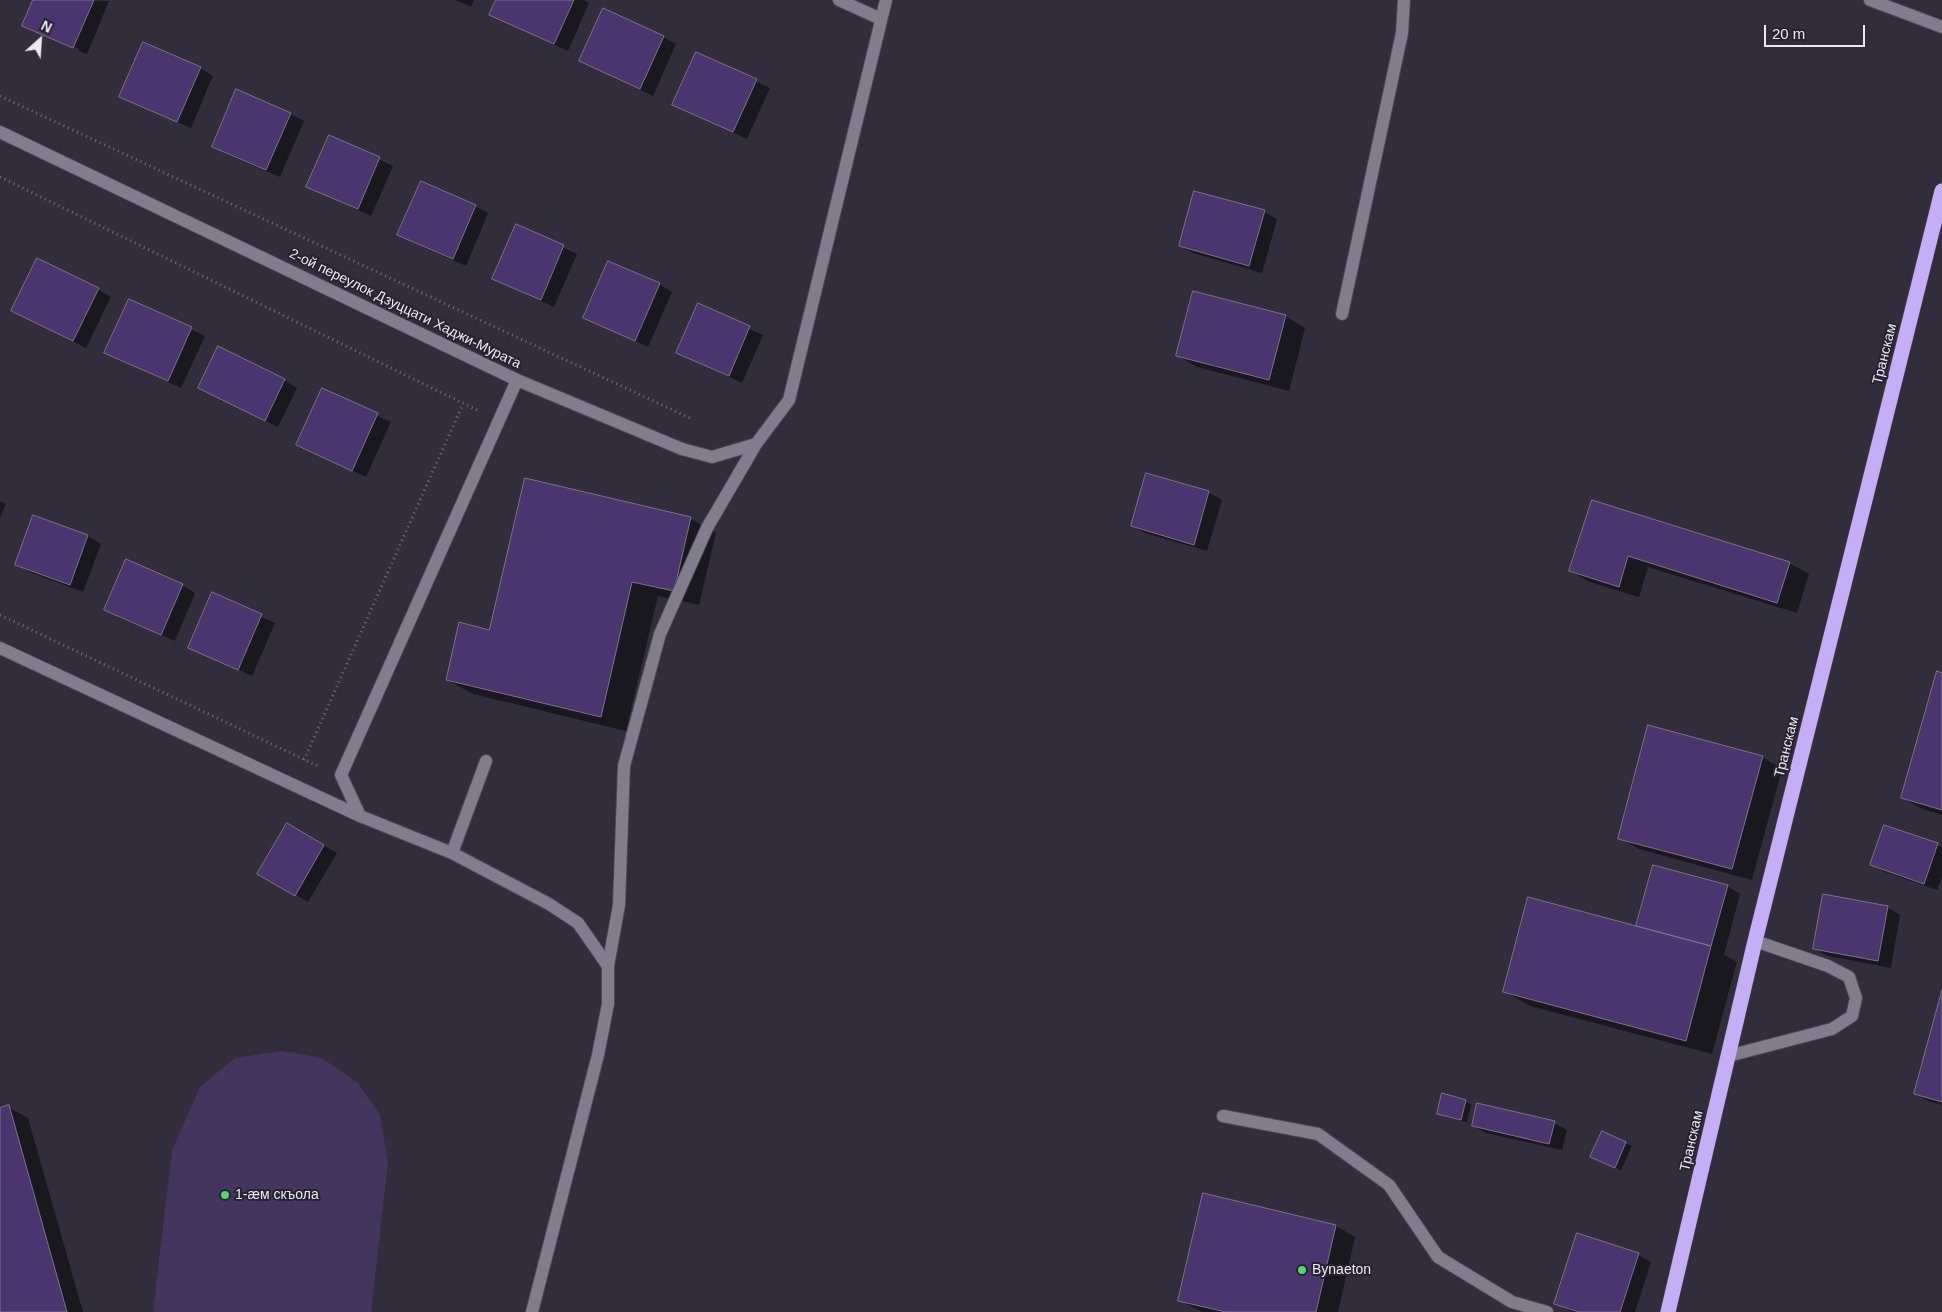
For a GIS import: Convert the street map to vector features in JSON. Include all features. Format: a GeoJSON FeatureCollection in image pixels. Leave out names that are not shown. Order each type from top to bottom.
{"type":"FeatureCollection","features":[{"type":"Feature","properties":{"kind":"highway","name":"Транскам"},"geometry":{"type":"LineString","coordinates":[[1668,1312],[1755,941],[1942,191]]}},
{"type":"Feature","properties":{"kind":"street"},"geometry":{"type":"LineString","coordinates":[[839,0],[881,19]]}},
{"type":"Feature","properties":{"kind":"street"},"geometry":{"type":"LineString","coordinates":[[532,1312],[598,1055],[608,1004],[608,966],[619,905],[624,766],[660,634],[708,528],[756,444],[789,400],[886,0]]}},
{"type":"Feature","properties":{"kind":"street"},"geometry":{"type":"LineString","coordinates":[[1342,314],[1402,33],[1404,0]]}},
{"type":"Feature","properties":{"kind":"street"},"geometry":{"type":"LineString","coordinates":[[1870,0],[1942,27]]}},
{"type":"Feature","properties":{"kind":"street","name":"2-ой переулок Дзуццати Хаджи-Мурата"},"geometry":{"type":"LineString","coordinates":[[0,132],[517,380],[682,449],[712,457],[756,444]]}},
{"type":"Feature","properties":{"kind":"street"},"geometry":{"type":"LineString","coordinates":[[360,816],[341,775],[517,380]]}},
{"type":"Feature","properties":{"kind":"street"},"geometry":{"type":"LineString","coordinates":[[0,648],[360,816],[452,853],[549,904],[578,923],[608,966]]}},
{"type":"Feature","properties":{"kind":"street"},"geometry":{"type":"LineString","coordinates":[[452,853],[486,761]]}},
{"type":"Feature","properties":{"kind":"street"},"geometry":{"type":"LineString","coordinates":[[1728,1056],[1832,1029],[1852,1016],[1856,998],[1849,977],[1828,966],[1755,941]]}},
{"type":"Feature","properties":{"kind":"street"},"geometry":{"type":"LineString","coordinates":[[1223,1116],[1318,1134],[1389,1185],[1438,1257],[1512,1302],[1547,1312]]}},
{"type":"Feature","properties":{"kind":"path"},"geometry":{"type":"LineString","coordinates":[[0,96],[692,419]]}},
{"type":"Feature","properties":{"kind":"path"},"geometry":{"type":"LineString","coordinates":[[0,177],[500,421]]}},
{"type":"Feature","properties":{"kind":"path"},"geometry":{"type":"LineString","coordinates":[[304,760],[463,404]]}},
{"type":"Feature","properties":{"kind":"path"},"geometry":{"type":"LineString","coordinates":[[0,615],[304,760],[341,775]]}},
{"type":"Feature","properties":{"kind":"shaded area"},"geometry":{"type":"Polygon","coordinates":[[[281,1051],[322,1058],[358,1083],[380,1115],[388,1163],[371,1312],[153,1312],[172,1150],[200,1087],[235,1058],[281,1051]]]}},
{"type":"Feature","properties":{"kind":"building"},"geometry":{"type":"Polygon","coordinates":[[[33,0],[94,0],[73,48],[22,26],[33,0]]]}},
{"type":"Feature","properties":{"kind":"building"},"geometry":{"type":"Polygon","coordinates":[[[496,0],[574,0],[554,44],[489,15],[496,0]]]}},
{"type":"Feature","properties":{"kind":"building"},"geometry":{"type":"Polygon","coordinates":[[[603,8],[664,36],[640,89],[579,61],[603,8]]]}},
{"type":"Feature","properties":{"kind":"building"},"geometry":{"type":"Polygon","coordinates":[[[143,42],[201,67],[177,122],[119,97],[143,42]]]}},
{"type":"Feature","properties":{"kind":"building"},"geometry":{"type":"Polygon","coordinates":[[[696,52],[757,79],[733,132],[672,105],[696,52]]]}},
{"type":"Feature","properties":{"kind":"building"},"geometry":{"type":"Polygon","coordinates":[[[236,89],[291,113],[266,170],[212,147],[236,89]]]}},
{"type":"Feature","properties":{"kind":"building"},"geometry":{"type":"Polygon","coordinates":[[[329,135],[380,157],[358,209],[306,187],[329,135]]]}},
{"type":"Feature","properties":{"kind":"building"},"geometry":{"type":"Polygon","coordinates":[[[421,181],[476,205],[453,259],[397,235],[421,181]]]}},
{"type":"Feature","properties":{"kind":"building"},"geometry":{"type":"Polygon","coordinates":[[[1194,191],[1265,210],[1249,266],[1179,246],[1194,191]]]}},
{"type":"Feature","properties":{"kind":"building"},"geometry":{"type":"Polygon","coordinates":[[[516,224],[564,245],[541,300],[492,279],[516,224]]]}},
{"type":"Feature","properties":{"kind":"building"},"geometry":{"type":"Polygon","coordinates":[[[37,258],[99,288],[73,341],[11,311],[37,258]]]}},
{"type":"Feature","properties":{"kind":"building"},"geometry":{"type":"Polygon","coordinates":[[[608,261],[660,283],[635,341],[583,318],[608,261]]]}},
{"type":"Feature","properties":{"kind":"building"},"geometry":{"type":"Polygon","coordinates":[[[1193,291],[1286,315],[1269,380],[1176,356],[1193,291]]]}},
{"type":"Feature","properties":{"kind":"building"},"geometry":{"type":"Polygon","coordinates":[[[129,299],[192,327],[168,381],[104,353],[129,299]]]}},
{"type":"Feature","properties":{"kind":"building"},"geometry":{"type":"Polygon","coordinates":[[[698,303],[750,326],[729,376],[676,353],[698,303]]]}},
{"type":"Feature","properties":{"kind":"building"},"geometry":{"type":"Polygon","coordinates":[[[218,346],[285,379],[265,421],[198,388],[218,346]]]}},
{"type":"Feature","properties":{"kind":"building"},"geometry":{"type":"Polygon","coordinates":[[[322,388],[378,413],[352,471],[296,445],[322,388]]]}},
{"type":"Feature","properties":{"kind":"building"},"geometry":{"type":"Polygon","coordinates":[[[1146,473],[1209,491],[1194,545],[1131,526],[1146,473]]]}},
{"type":"Feature","properties":{"kind":"building"},"geometry":{"type":"Polygon","coordinates":[[[525,478],[691,517],[674,591],[632,582],[601,717],[446,680],[459,622],[489,630],[525,478]]]}},
{"type":"Feature","properties":{"kind":"building"},"geometry":{"type":"Polygon","coordinates":[[[1592,500],[1790,562],[1777,603],[1628,556],[1619,587],[1569,571],[1592,500]]]}},
{"type":"Feature","properties":{"kind":"building"},"geometry":{"type":"Polygon","coordinates":[[[33,515],[88,535],[70,585],[15,565],[33,515]]]}},
{"type":"Feature","properties":{"kind":"building"},"geometry":{"type":"Polygon","coordinates":[[[126,559],[183,584],[161,635],[104,610],[126,559]]]}},
{"type":"Feature","properties":{"kind":"building"},"geometry":{"type":"Polygon","coordinates":[[[212,592],[262,614],[238,670],[188,648],[212,592]]]}},
{"type":"Feature","properties":{"kind":"building"},"geometry":{"type":"Polygon","coordinates":[[[1937,671],[1942,673],[1942,810],[1901,798],[1937,671]]]}},
{"type":"Feature","properties":{"kind":"building"},"geometry":{"type":"Polygon","coordinates":[[[1648,725],[1763,756],[1732,869],[1618,839],[1648,725]]]}},
{"type":"Feature","properties":{"kind":"building"},"geometry":{"type":"Polygon","coordinates":[[[287,823],[324,845],[295,896],[257,874],[287,823]]]}},
{"type":"Feature","properties":{"kind":"building"},"geometry":{"type":"Polygon","coordinates":[[[1884,825],[1938,843],[1924,884],[1870,865],[1884,825]]]}},
{"type":"Feature","properties":{"kind":"building"},"geometry":{"type":"Polygon","coordinates":[[[1653,865],[1728,885],[1711,946],[1636,926],[1653,865]]]}},
{"type":"Feature","properties":{"kind":"building"},"geometry":{"type":"Polygon","coordinates":[[[1823,894],[1888,906],[1878,961],[1813,949],[1823,894]]]}},
{"type":"Feature","properties":{"kind":"building"},"geometry":{"type":"Polygon","coordinates":[[[1528,897],[1711,946],[1686,1041],[1503,992],[1528,897]]]}},
{"type":"Feature","properties":{"kind":"building"},"geometry":{"type":"Polygon","coordinates":[[[1942,990],[1942,1102],[1914,1094],[1942,990]]]}},
{"type":"Feature","properties":{"kind":"building"},"geometry":{"type":"Polygon","coordinates":[[[1442,1093],[1466,1100],[1461,1120],[1437,1114],[1442,1093]]]}},
{"type":"Feature","properties":{"kind":"building"},"geometry":{"type":"Polygon","coordinates":[[[1477,1103],[1555,1121],[1549,1144],[1472,1126],[1477,1103]]]}},
{"type":"Feature","properties":{"kind":"building"},"geometry":{"type":"Polygon","coordinates":[[[9,1105],[67,1312],[0,1312],[0,1108],[9,1105]]]}},
{"type":"Feature","properties":{"kind":"building"},"geometry":{"type":"Polygon","coordinates":[[[1602,1131],[1626,1142],[1615,1168],[1590,1157],[1602,1131]]]}},
{"type":"Feature","properties":{"kind":"building"},"geometry":{"type":"Polygon","coordinates":[[[1203,1193],[1336,1225],[1316,1312],[1226,1312],[1178,1301],[1203,1193]]]}},
{"type":"Feature","properties":{"kind":"building"},"geometry":{"type":"Polygon","coordinates":[[[1577,1233],[1639,1253],[1620,1312],[1579,1312],[1554,1304],[1577,1233]]]}},
{"type":"Feature","properties":{"kind":"place","name":"1-æм скъола"},"geometry":{"type":"Point","coordinates":[225,1195]}},
{"type":"Feature","properties":{"kind":"place","name":"Bynaeton"},"geometry":{"type":"Point","coordinates":[1302,1270]}}]}
